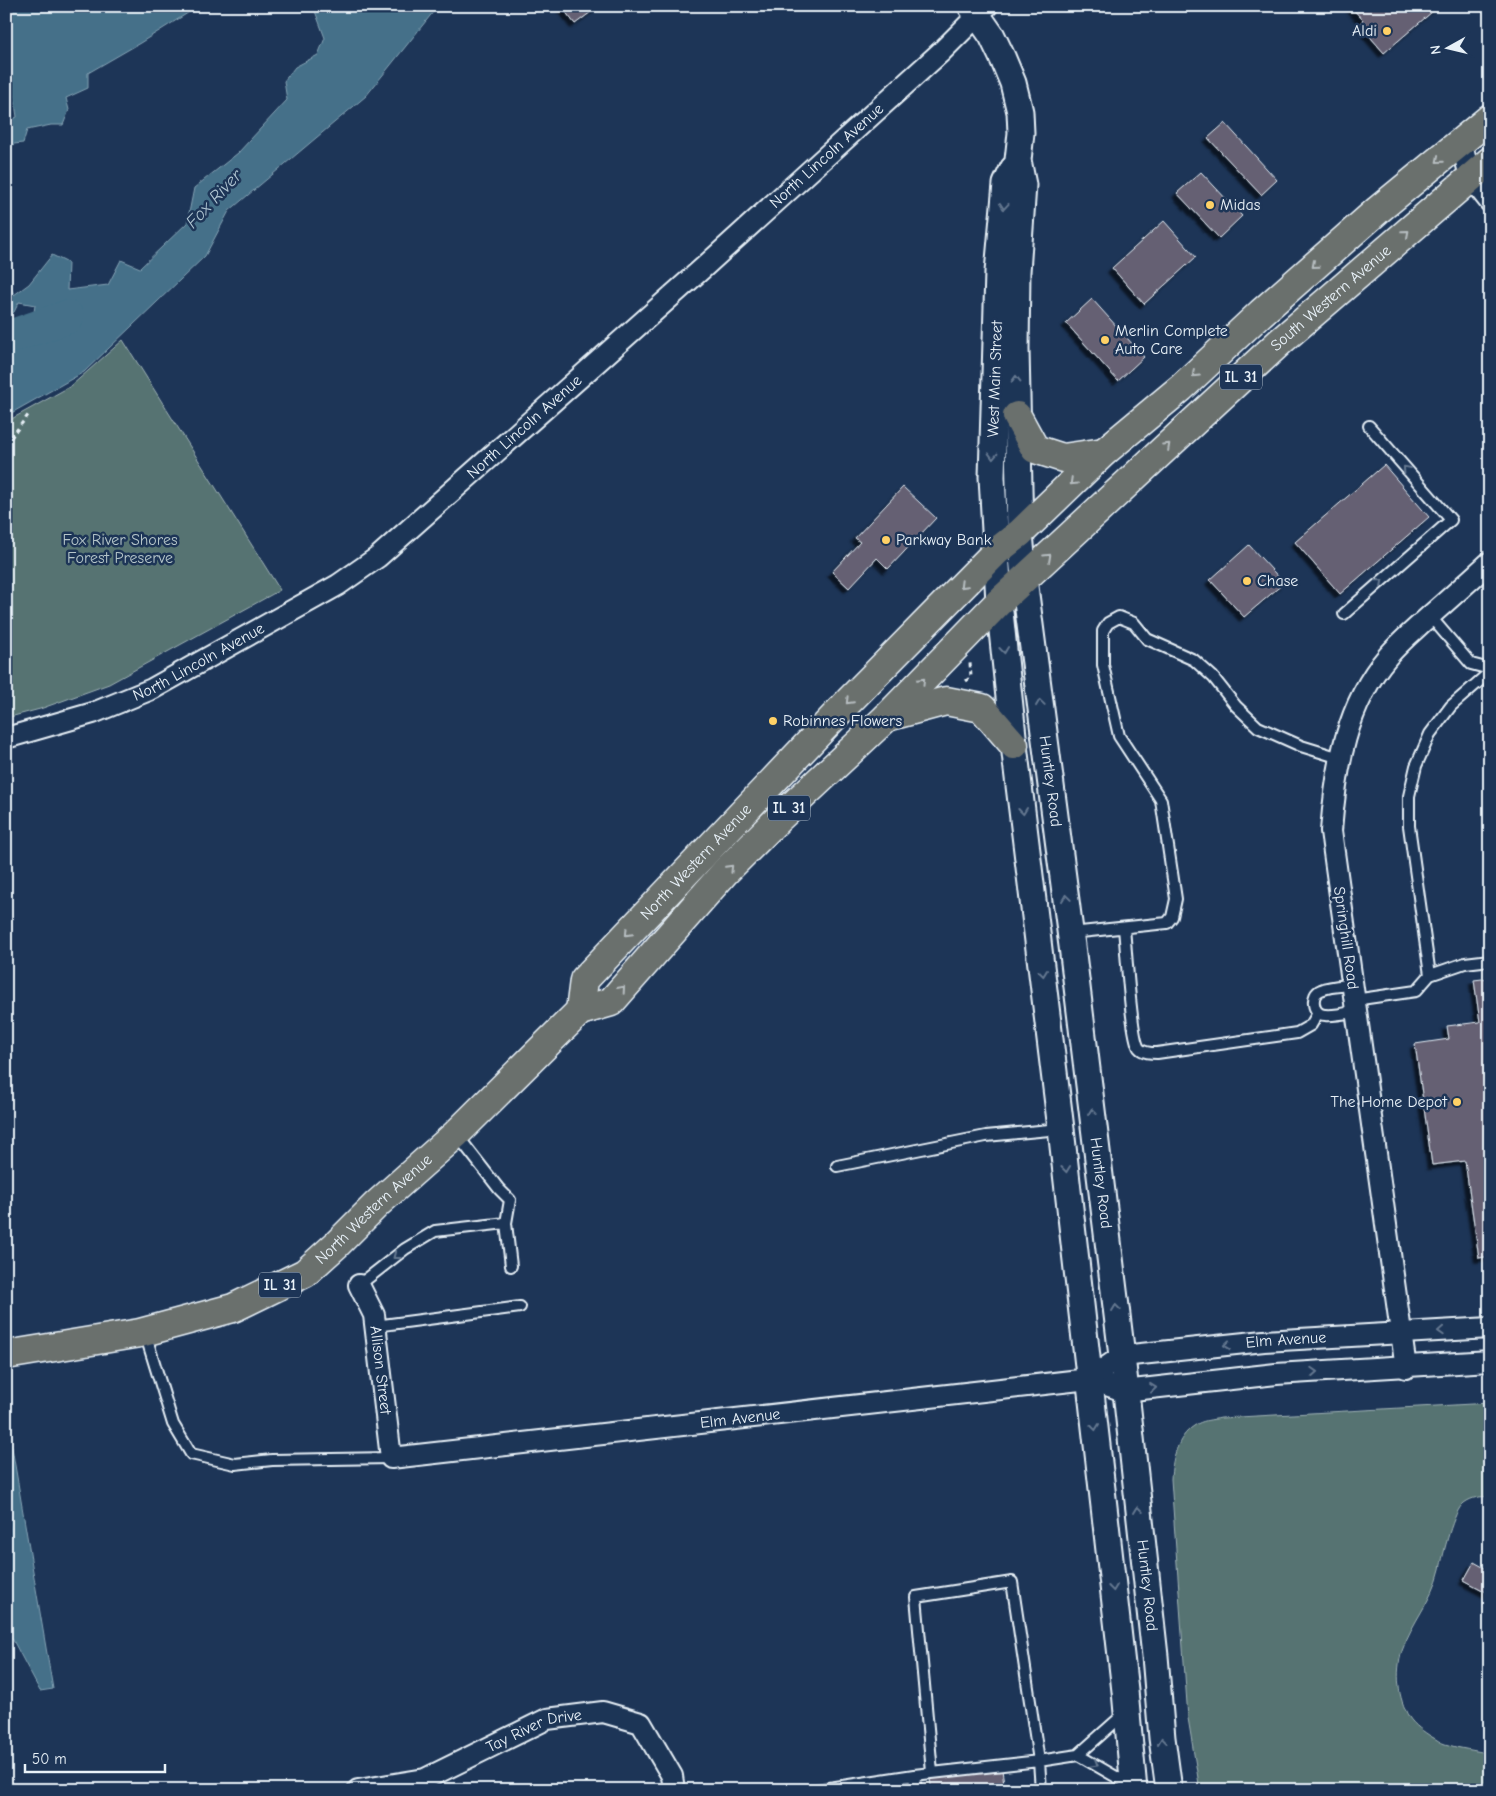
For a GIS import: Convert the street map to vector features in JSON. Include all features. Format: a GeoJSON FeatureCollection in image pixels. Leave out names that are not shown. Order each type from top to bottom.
{"type":"FeatureCollection","features":[{"type":"Feature","properties":{"kind":"main road"},"geometry":{"type":"LineString","coordinates":[[997,551],[1020,533],[1104,452],[1181,388],[1261,313],[1378,210],[1490,118]]}},
{"type":"Feature","properties":{"kind":"main road","name":"South Western Avenue"},"geometry":{"type":"LineString","coordinates":[[999,602],[1281,341],[1480,169]]}},
{"type":"Feature","properties":{"kind":"main road"},"geometry":{"type":"LineString","coordinates":[[1017,416],[1035,449],[1063,458],[1104,452]]}},
{"type":"Feature","properties":{"kind":"main road","name":"North Western Avenue"},"geometry":{"type":"LineString","coordinates":[[580,1011],[584,980],[849,700],[997,551]]}},
{"type":"Feature","properties":{"kind":"main road","name":"North Western Avenue"},"geometry":{"type":"LineString","coordinates":[[6,1355],[145,1332],[233,1308],[305,1273],[377,1204],[456,1134],[580,1011],[611,1002],[731,866],[776,820],[888,716],[999,602]]}},
{"type":"Feature","properties":{"kind":"main road"},"geometry":{"type":"LineString","coordinates":[[888,716],[946,701],[982,708],[1014,746]]}},
{"type":"Feature","properties":{"kind":"street","name":"West Main Street"},"geometry":{"type":"LineString","coordinates":[[979,9],[1009,71],[1016,93],[1021,133],[1018,160],[1023,185],[1017,272],[1017,416],[1020,533],[1024,578]]}},
{"type":"Feature","properties":{"kind":"street","name":"North Lincoln Avenue"},"geometry":{"type":"LineString","coordinates":[[6,738],[80,718],[152,690],[338,585],[378,557],[704,268],[942,51],[979,9]]}},
{"type":"Feature","properties":{"kind":"street"},"geometry":{"type":"LineString","coordinates":[[1461,141],[1490,154]]}},
{"type":"Feature","properties":{"kind":"street"},"geometry":{"type":"LineString","coordinates":[[1461,141],[1480,169],[1490,202]]}},
{"type":"Feature","properties":{"kind":"street","name":"West Main Street"},"geometry":{"type":"LineString","coordinates":[[999,602],[992,477],[998,272],[1006,184],[1018,160]]}},
{"type":"Feature","properties":{"kind":"street","name":"Springhill Road"},"geometry":{"type":"LineString","coordinates":[[1406,1368],[1331,831],[1334,792],[1340,758],[1350,722],[1365,688],[1388,656],[1490,562]]}},
{"type":"Feature","properties":{"kind":"street","name":"Huntley Road"},"geometry":{"type":"LineString","coordinates":[[1024,578],[1071,934],[1122,1356],[1124,1392],[1169,1790]]}},
{"type":"Feature","properties":{"kind":"street","name":"Huntley Road"},"geometry":{"type":"LineString","coordinates":[[999,602],[1014,746],[1061,1129],[1127,1711],[1134,1788]]}},
{"type":"Feature","properties":{"kind":"street","name":"Allison Street"},"geometry":{"type":"LineString","coordinates":[[359,1285],[374,1315],[391,1458]]}},
{"type":"Feature","properties":{"kind":"street","name":"Elm Avenue"},"geometry":{"type":"LineString","coordinates":[[391,1458],[1089,1378],[1122,1356],[1264,1341],[1490,1328]]}},
{"type":"Feature","properties":{"kind":"street","name":"Elm Avenue"},"geometry":{"type":"LineString","coordinates":[[1089,1378],[1124,1392],[1276,1374],[1406,1368],[1490,1361]]}},
{"type":"Feature","properties":{"kind":"street","name":"Tay River Drive"},"geometry":{"type":"LineString","coordinates":[[358,1790],[426,1784],[547,1720],[603,1712],[641,1723],[672,1776],[674,1790]]}},
{"type":"Feature","properties":{"kind":"lane"},"geometry":{"type":"LineString","coordinates":[[1344,614],[1451,520],[1369,426]]}},
{"type":"Feature","properties":{"kind":"lane"},"geometry":{"type":"LineString","coordinates":[[1430,616],[1472,664],[1490,671],[1450,706],[1430,734],[1416,766],[1409,796],[1409,826],[1430,975]]}},
{"type":"Feature","properties":{"kind":"lane"},"geometry":{"type":"LineString","coordinates":[[1071,934],[1167,923],[1172,917],[1176,899],[1161,800],[1118,736],[1103,665],[1103,631],[1108,623],[1119,617],[1134,623],[1148,639],[1194,660],[1213,677],[1236,706],[1258,727],[1301,746],[1340,758]]}},
{"type":"Feature","properties":{"kind":"lane"},"geometry":{"type":"LineString","coordinates":[[1124,928],[1134,1026],[1138,1047],[1144,1052],[1157,1053],[1297,1033],[1311,1025],[1318,1013]]}},
{"type":"Feature","properties":{"kind":"lane"},"geometry":{"type":"LineString","coordinates":[[1354,999],[1321,990],[1314,997],[1315,1009],[1324,1016],[1354,999],[1416,991],[1430,975],[1464,963],[1490,960]]}},
{"type":"Feature","properties":{"kind":"lane"},"geometry":{"type":"LineString","coordinates":[[837,1166],[986,1136],[1061,1129]]}},
{"type":"Feature","properties":{"kind":"lane"},"geometry":{"type":"LineString","coordinates":[[456,1134],[499,1189],[510,1200],[506,1223],[511,1266]]}},
{"type":"Feature","properties":{"kind":"lane"},"geometry":{"type":"LineString","coordinates":[[359,1285],[405,1249],[435,1231],[506,1223]]}},
{"type":"Feature","properties":{"kind":"lane"},"geometry":{"type":"LineString","coordinates":[[375,1326],[520,1307]]}},
{"type":"Feature","properties":{"kind":"lane"},"geometry":{"type":"LineString","coordinates":[[145,1332],[173,1424],[191,1454],[235,1464],[272,1460],[391,1458]]}},
{"type":"Feature","properties":{"kind":"lane"},"geometry":{"type":"LineString","coordinates":[[932,1772],[916,1597],[1012,1582],[1042,1790]]}},
{"type":"Feature","properties":{"kind":"lane"},"geometry":{"type":"LineString","coordinates":[[816,1790],[932,1772],[1039,1761],[1078,1754],[1127,1711]]}},
{"type":"Feature","properties":{"kind":"lane"},"geometry":{"type":"LineString","coordinates":[[1078,1754],[1134,1788]]}},
{"type":"Feature","properties":{"kind":"lane"},"geometry":{"type":"LineString","coordinates":[[914,1775],[916,1790]]}},
{"type":"Feature","properties":{"kind":"path"},"geometry":{"type":"LineString","coordinates":[[6,444],[29,414]]}},
{"type":"Feature","properties":{"kind":"path"},"geometry":{"type":"LineString","coordinates":[[966,681],[973,676],[970,663]]}},
{"type":"Feature","properties":{"kind":"green space","name":"Fox River Shores Forest Preserve"},"geometry":{"type":"Polygon","coordinates":[[[123,340],[280,590],[109,684],[40,709],[6,718],[6,422],[71,386],[123,340]]]}},
{"type":"Feature","properties":{"kind":"green space"},"geometry":{"type":"Polygon","coordinates":[[[1490,1403],[1490,1497],[1470,1499],[1464,1503],[1456,1515],[1437,1580],[1402,1651],[1398,1677],[1400,1694],[1405,1710],[1419,1728],[1443,1743],[1490,1754],[1490,1790],[1200,1790],[1188,1718],[1171,1479],[1174,1457],[1183,1436],[1197,1424],[1221,1418],[1490,1403]]]}},
{"type":"Feature","properties":{"kind":"water"},"geometry":{"type":"Polygon","coordinates":[[[6,6],[199,6],[88,73],[88,88],[66,98],[69,110],[63,125],[51,125],[27,130],[23,143],[14,144],[6,151],[6,123],[17,117],[14,96],[6,95],[6,6]]]}},
{"type":"Feature","properties":{"kind":"water"},"geometry":{"type":"Polygon","coordinates":[[[319,6],[438,6],[366,96],[229,211],[205,256],[84,372],[6,416],[6,341],[20,336],[33,320],[35,305],[19,302],[14,312],[6,317],[6,277],[14,295],[29,284],[52,255],[68,263],[67,290],[108,285],[121,260],[140,268],[187,223],[194,188],[238,153],[287,100],[284,81],[295,67],[318,55],[325,38],[315,11],[319,6]]]}},
{"type":"Feature","properties":{"kind":"water"},"geometry":{"type":"Polygon","coordinates":[[[6,1423],[8,1424],[53,1689],[40,1691],[6,1627],[6,1541],[10,1528],[6,1521],[6,1423]]]}},
{"type":"Feature","properties":{"kind":"building"},"geometry":{"type":"Polygon","coordinates":[[[561,6],[599,6],[575,24],[561,6]]]}},
{"type":"Feature","properties":{"kind":"building","name":"Aldi"},"geometry":{"type":"Polygon","coordinates":[[[1350,6],[1439,6],[1384,53],[1359,24],[1363,20],[1350,6]]]}},
{"type":"Feature","properties":{"kind":"building"},"geometry":{"type":"Polygon","coordinates":[[[1225,123],[1277,180],[1261,195],[1208,138],[1225,123]]]}},
{"type":"Feature","properties":{"kind":"building","name":"Midas"},"geometry":{"type":"Polygon","coordinates":[[[1201,172],[1242,216],[1219,238],[1177,193],[1201,172]]]}},
{"type":"Feature","properties":{"kind":"building"},"geometry":{"type":"Polygon","coordinates":[[[1164,221],[1196,257],[1144,304],[1112,268],[1164,221]]]}},
{"type":"Feature","properties":{"kind":"building","name":"Merlin Complete Auto Care"},"geometry":{"type":"Polygon","coordinates":[[[1092,299],[1144,357],[1118,381],[1066,323],[1092,299]]]}},
{"type":"Feature","properties":{"kind":"building"},"geometry":{"type":"Polygon","coordinates":[[[1384,465],[1429,517],[1340,594],[1295,542],[1384,465]]]}},
{"type":"Feature","properties":{"kind":"building","name":"Parkway Bank"},"geometry":{"type":"Polygon","coordinates":[[[903,487],[936,518],[888,569],[877,558],[849,588],[832,572],[860,542],[855,538],[903,487]]]}},
{"type":"Feature","properties":{"kind":"building","name":"Chase"},"geometry":{"type":"Polygon","coordinates":[[[1249,545],[1284,583],[1244,617],[1210,580],[1249,545]]]}},
{"type":"Feature","properties":{"kind":"building","name":"The Home Depot"},"geometry":{"type":"Polygon","coordinates":[[[1490,978],[1490,1256],[1479,1258],[1465,1161],[1432,1165],[1415,1044],[1449,1039],[1447,1026],[1480,1022],[1474,980],[1490,978]]]}},
{"type":"Feature","properties":{"kind":"building"},"geometry":{"type":"Polygon","coordinates":[[[1474,1562],[1490,1571],[1490,1594],[1464,1580],[1474,1562]]]}},
{"type":"Feature","properties":{"kind":"building"},"geometry":{"type":"Polygon","coordinates":[[[1002,1770],[1005,1790],[932,1790],[930,1779],[1002,1770]]]}},
{"type":"Feature","properties":{"kind":"waterway","name":"Fox River"},"geometry":{"type":"LineString","coordinates":[[6,338],[67,317]]}},
{"type":"Feature","properties":{"kind":"place","name":"Aldi"},"geometry":{"type":"Point","coordinates":[1387,31]}},
{"type":"Feature","properties":{"kind":"place","name":"Midas"},"geometry":{"type":"Point","coordinates":[1210,205]}},
{"type":"Feature","properties":{"kind":"place","name":"Merlin Complete Auto Care"},"geometry":{"type":"Point","coordinates":[1105,340]}},
{"type":"Feature","properties":{"kind":"place","name":"Parkway Bank"},"geometry":{"type":"Point","coordinates":[886,540]}},
{"type":"Feature","properties":{"kind":"place","name":"Chase"},"geometry":{"type":"Point","coordinates":[1247,581]}},
{"type":"Feature","properties":{"kind":"place","name":"Robinnes Flowers"},"geometry":{"type":"Point","coordinates":[773,721]}},
{"type":"Feature","properties":{"kind":"place","name":"The Home Depot"},"geometry":{"type":"Point","coordinates":[1457,1102]}}]}
